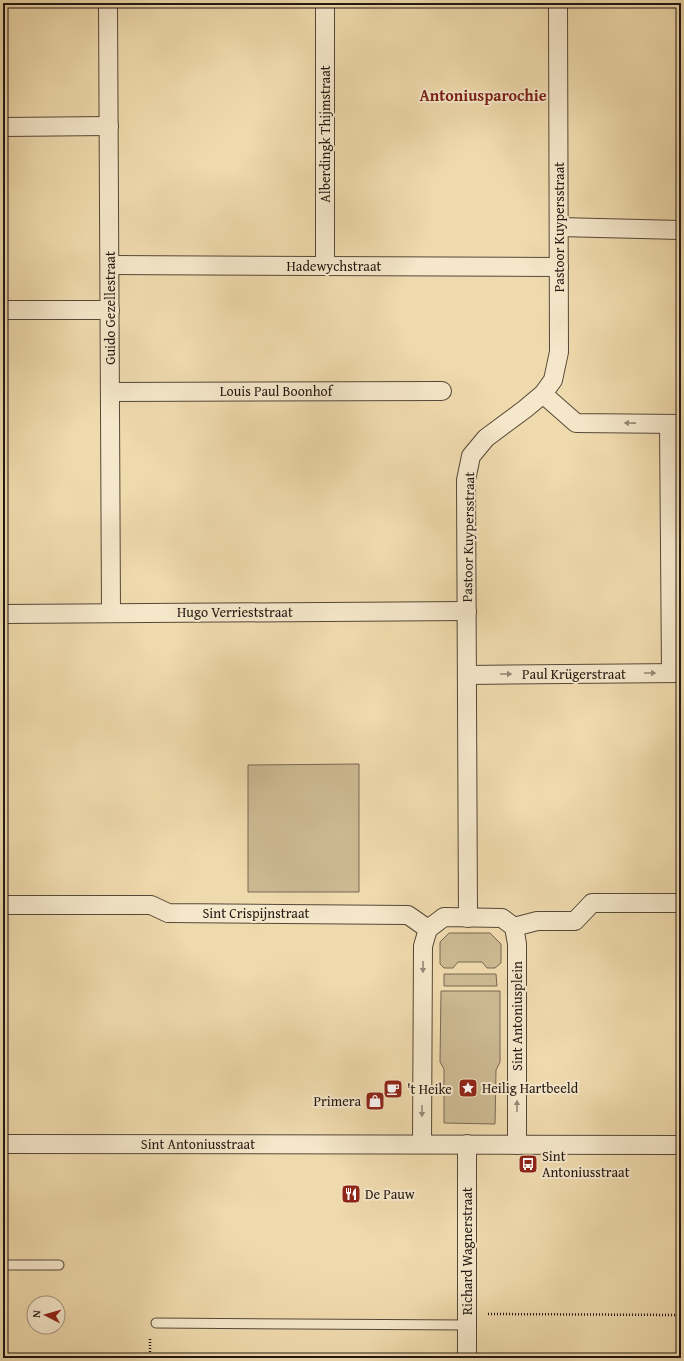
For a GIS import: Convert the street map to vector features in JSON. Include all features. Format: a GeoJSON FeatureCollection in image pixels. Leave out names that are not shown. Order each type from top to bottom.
{"type":"FeatureCollection","features":[{"type":"Feature","properties":{"kind":"street","name":"Guido Gezellestraat"},"geometry":{"type":"LineString","coordinates":[[108,3],[111,613]]}},
{"type":"Feature","properties":{"kind":"street","name":"Alberdingk Thijmstraat"},"geometry":{"type":"LineString","coordinates":[[325,3],[325,266]]}},
{"type":"Feature","properties":{"kind":"street","name":"Pastoor Kuypersstraat"},"geometry":{"type":"LineString","coordinates":[[468,918],[466,480],[471,456],[486,438],[543,394],[553,380],[559,352],[558,3]]}},
{"type":"Feature","properties":{"kind":"street"},"geometry":{"type":"LineString","coordinates":[[3,127],[109,126]]}},
{"type":"Feature","properties":{"kind":"street"},"geometry":{"type":"LineString","coordinates":[[558,227],[681,230]]}},
{"type":"Feature","properties":{"kind":"street","name":"Hadewychstraat"},"geometry":{"type":"LineString","coordinates":[[110,265],[559,267]]}},
{"type":"Feature","properties":{"kind":"street"},"geometry":{"type":"LineString","coordinates":[[3,310],[110,310]]}},
{"type":"Feature","properties":{"kind":"street","name":"Louis Paul Boonhof"},"geometry":{"type":"LineString","coordinates":[[110,392],[442,391]]}},
{"type":"Feature","properties":{"kind":"street"},"geometry":{"type":"LineString","coordinates":[[543,394],[576,423],[675,424],[676,673]]}},
{"type":"Feature","properties":{"kind":"street","name":"Hugo Verrieststraat"},"geometry":{"type":"LineString","coordinates":[[3,614],[467,611]]}},
{"type":"Feature","properties":{"kind":"street","name":"Paul Krügerstraat"},"geometry":{"type":"LineString","coordinates":[[467,674],[676,673]]}},
{"type":"Feature","properties":{"kind":"street"},"geometry":{"type":"LineString","coordinates":[[422,1144],[423,946],[428,929],[444,918],[468,918],[508,923],[575,921],[592,903],[681,903]]}},
{"type":"Feature","properties":{"kind":"street","name":"Sint Crispijnstraat"},"geometry":{"type":"LineString","coordinates":[[3,905],[151,905],[168,913],[408,915],[428,929]]}},
{"type":"Feature","properties":{"kind":"street","name":"Sint Antoniusplein"},"geometry":{"type":"LineString","coordinates":[[508,923],[517,944],[517,1144]]}},
{"type":"Feature","properties":{"kind":"street","name":"Sint Antoniusstraat"},"geometry":{"type":"LineString","coordinates":[[3,1144],[681,1145]]}},
{"type":"Feature","properties":{"kind":"street","name":"Richard Wagnerstraat"},"geometry":{"type":"LineString","coordinates":[[467,1144],[467,1358]]}},
{"type":"Feature","properties":{"kind":"lane"},"geometry":{"type":"LineString","coordinates":[[3,1265],[59,1265]]}},
{"type":"Feature","properties":{"kind":"lane"},"geometry":{"type":"LineString","coordinates":[[156,1322],[467,1319]]}},
{"type":"Feature","properties":{"kind":"path"},"geometry":{"type":"LineString","coordinates":[[467,1319],[681,1315]]}},
{"type":"Feature","properties":{"kind":"shaded area"},"geometry":{"type":"Polygon","coordinates":[[[359,764],[359,892],[248,892],[248,765],[359,764]]]}},
{"type":"Feature","properties":{"kind":"shaded area"},"geometry":{"type":"Polygon","coordinates":[[[449,933],[490,933],[501,944],[501,963],[495,968],[487,968],[482,962],[458,962],[453,968],[444,968],[440,964],[440,942],[449,933]]]}},
{"type":"Feature","properties":{"kind":"shaded area"},"geometry":{"type":"Polygon","coordinates":[[[444,974],[496,974],[497,986],[444,986],[444,974]]]}},
{"type":"Feature","properties":{"kind":"shaded area"},"geometry":{"type":"Polygon","coordinates":[[[441,991],[500,991],[500,1062],[496,1070],[495,1124],[444,1123],[444,1069],[440,1062],[441,991]]]}},
{"type":"Feature","properties":{"kind":"place","name":"Heilig Hartbeeld"},"geometry":{"type":"Point","coordinates":[468,1088]}},
{"type":"Feature","properties":{"kind":"place","name":"'t Heike"},"geometry":{"type":"Point","coordinates":[393,1089]}},
{"type":"Feature","properties":{"kind":"place","name":"Primera"},"geometry":{"type":"Point","coordinates":[375,1101]}},
{"type":"Feature","properties":{"kind":"place","name":"Sint Antoniusstraat"},"geometry":{"type":"Point","coordinates":[528,1164]}},
{"type":"Feature","properties":{"kind":"place","name":"De Pauw"},"geometry":{"type":"Point","coordinates":[351,1194]}},
{"type":"Feature","properties":{"kind":"district","name":"Antoniusparochie"},"geometry":{"type":"Point","coordinates":[483,95]}}]}
